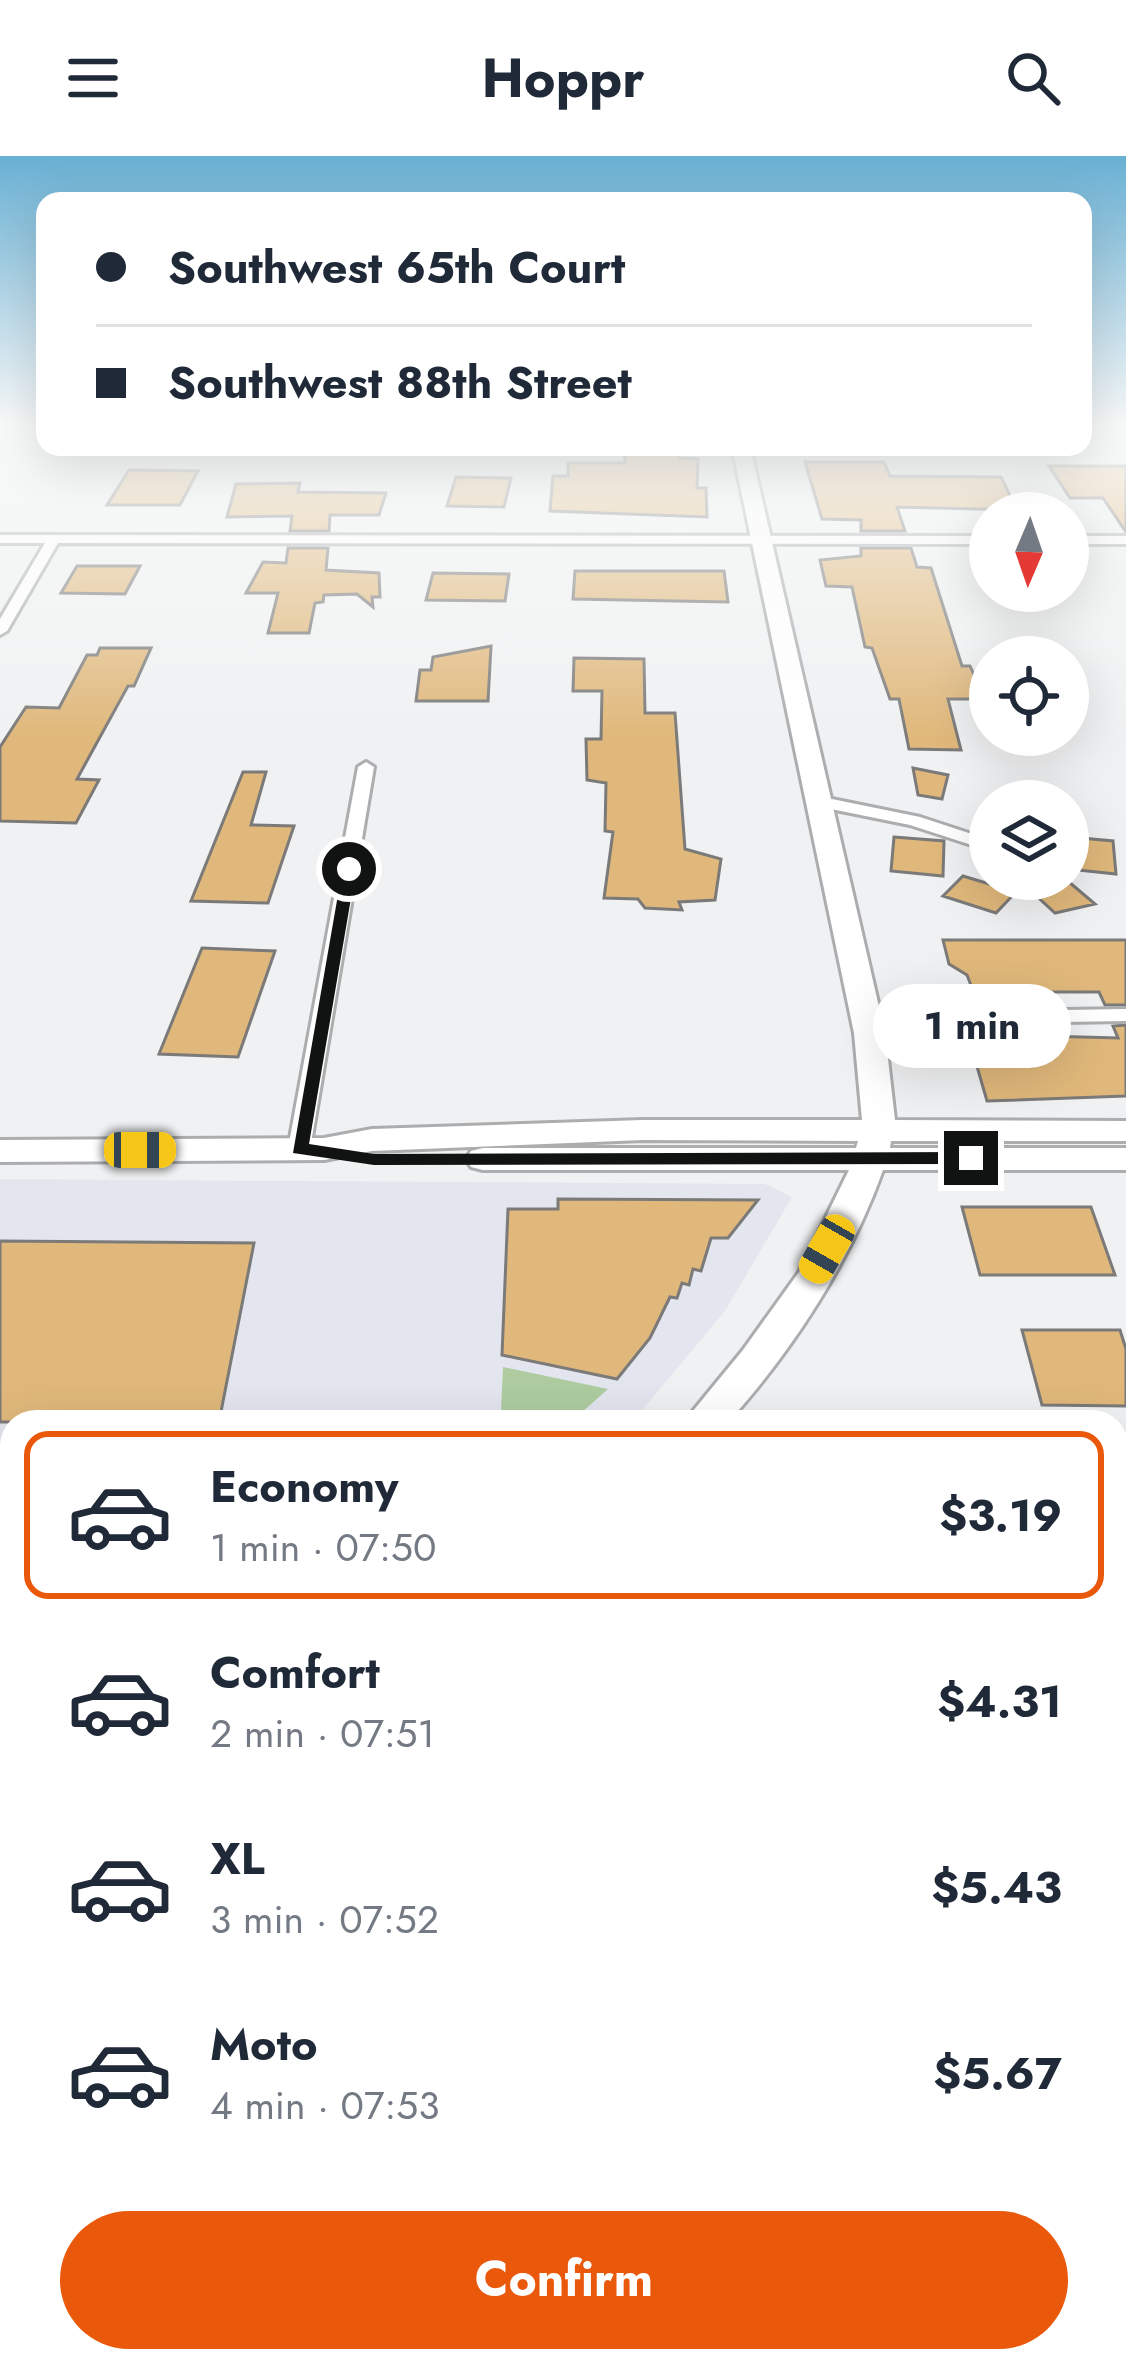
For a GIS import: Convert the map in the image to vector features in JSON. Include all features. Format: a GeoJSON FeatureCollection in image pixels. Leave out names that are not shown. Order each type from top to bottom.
{"type":"FeatureCollection","features":[{"type":"Feature","properties":{"kind":"main road"},"geometry":{"type":"LineString","coordinates":[[715,1410],[799,1297],[848,1208],[872,1144],[879,1107],[822,802],[760,529]]}},
{"type":"Feature","properties":{"kind":"main road"},"geometry":{"type":"LineString","coordinates":[[0,1151],[312,1149],[374,1160],[1126,1131]]}},
{"type":"Feature","properties":{"kind":"main road"},"geometry":{"type":"LineString","coordinates":[[872,1144],[1126,1159]]}},
{"type":"Feature","properties":{"kind":"street"},"geometry":{"type":"LineString","coordinates":[[0,539],[969,540]]}},
{"type":"Feature","properties":{"kind":"street"},"geometry":{"type":"LineString","coordinates":[[0,631],[54,539]]}},
{"type":"Feature","properties":{"kind":"street"},"geometry":{"type":"LineString","coordinates":[[1089,540],[1126,540]]}},
{"type":"Feature","properties":{"kind":"street"},"geometry":{"type":"LineString","coordinates":[[312,1149],[367,766]]}},
{"type":"Feature","properties":{"kind":"street"},"geometry":{"type":"LineString","coordinates":[[822,802],[969,838]]}},
{"type":"Feature","properties":{"kind":"street"},"geometry":{"type":"LineString","coordinates":[[863,1011],[1126,1015]]}},
{"type":"Feature","properties":{"kind":"shaded area"},"geometry":{"type":"Polygon","coordinates":[[[0,1179],[765,1184],[792,1197],[725,1311],[642,1410],[0,1410],[0,1179]]]}},
{"type":"Feature","properties":{"kind":"green space"},"geometry":{"type":"Polygon","coordinates":[[[503,1367],[608,1389],[584,1410],[501,1410],[503,1367]]]}},
{"type":"Feature","properties":{"kind":"building"},"geometry":{"type":"Polygon","coordinates":[[[288,548],[328,548],[326,570],[379,573],[380,597],[372,597],[373,607],[357,594],[324,595],[323,602],[315,603],[309,633],[268,633],[278,593],[246,593],[263,562],[286,563],[288,548]]]}},
{"type":"Feature","properties":{"kind":"building"},"geometry":{"type":"Polygon","coordinates":[[[861,548],[911,548],[917,567],[931,568],[962,666],[969,666],[969,699],[948,699],[961,750],[909,749],[899,699],[890,699],[872,648],[865,647],[852,587],[826,586],[820,560],[861,556],[861,548]]]}},
{"type":"Feature","properties":{"kind":"building"},"geometry":{"type":"Polygon","coordinates":[[[77,566],[140,566],[125,594],[61,593],[77,566]]]}},
{"type":"Feature","properties":{"kind":"building"},"geometry":{"type":"Polygon","coordinates":[[[575,571],[724,571],[728,602],[573,599],[575,571]]]}},
{"type":"Feature","properties":{"kind":"building"},"geometry":{"type":"Polygon","coordinates":[[[433,573],[509,574],[505,601],[426,600],[433,573]]]}},
{"type":"Feature","properties":{"kind":"building"},"geometry":{"type":"Polygon","coordinates":[[[491,646],[488,701],[416,701],[420,670],[431,670],[433,657],[491,646]]]}},
{"type":"Feature","properties":{"kind":"building"},"geometry":{"type":"Polygon","coordinates":[[[100,648],[151,648],[134,686],[128,686],[77,779],[99,780],[76,823],[0,821],[0,747],[26,707],[59,708],[87,655],[97,655],[100,648]]]}},
{"type":"Feature","properties":{"kind":"building"},"geometry":{"type":"Polygon","coordinates":[[[574,658],[644,659],[645,713],[675,713],[685,849],[721,859],[715,900],[679,902],[682,910],[645,908],[638,899],[604,898],[613,832],[605,831],[606,783],[587,780],[586,739],[601,739],[602,691],[573,691],[574,658]]]}},
{"type":"Feature","properties":{"kind":"building"},"geometry":{"type":"Polygon","coordinates":[[[913,768],[948,775],[942,799],[918,795],[913,768]]]}},
{"type":"Feature","properties":{"kind":"building"},"geometry":{"type":"Polygon","coordinates":[[[243,772],[266,772],[251,825],[294,826],[268,903],[191,901],[243,772]]]}},
{"type":"Feature","properties":{"kind":"building"},"geometry":{"type":"Polygon","coordinates":[[[894,837],[944,841],[943,876],[891,871],[894,837]]]}},
{"type":"Feature","properties":{"kind":"building"},"geometry":{"type":"Polygon","coordinates":[[[1089,839],[1113,841],[1116,874],[1089,871],[1089,839]]]}},
{"type":"Feature","properties":{"kind":"building"},"geometry":{"type":"Polygon","coordinates":[[[963,876],[969,878],[969,900],[1008,900],[996,913],[943,896],[963,876]]]}},
{"type":"Feature","properties":{"kind":"building"},"geometry":{"type":"Polygon","coordinates":[[[1089,899],[1095,904],[1055,913],[1041,900],[1089,899]]]}},
{"type":"Feature","properties":{"kind":"building"},"geometry":{"type":"Polygon","coordinates":[[[943,940],[1126,940],[1126,1005],[1105,1005],[1099,992],[972,988],[967,975],[949,964],[943,940]]]}},
{"type":"Feature","properties":{"kind":"building"},"geometry":{"type":"Polygon","coordinates":[[[202,948],[275,951],[238,1057],[159,1054],[202,948]]]}},
{"type":"Feature","properties":{"kind":"building"},"geometry":{"type":"Polygon","coordinates":[[[1126,1025],[1126,1096],[987,1101],[976,1063],[997,1063],[989,1040],[1006,1040],[1004,1035],[1118,1038],[1113,1026],[1126,1025]]]}},
{"type":"Feature","properties":{"kind":"building"},"geometry":{"type":"Polygon","coordinates":[[[558,1199],[758,1200],[728,1238],[711,1238],[701,1271],[693,1269],[689,1285],[682,1283],[677,1298],[670,1297],[650,1338],[617,1379],[502,1355],[508,1209],[558,1209],[558,1199]]]}},
{"type":"Feature","properties":{"kind":"building"},"geometry":{"type":"Polygon","coordinates":[[[962,1207],[1091,1207],[1115,1275],[980,1275],[962,1207]]]}},
{"type":"Feature","properties":{"kind":"building"},"geometry":{"type":"Polygon","coordinates":[[[0,1241],[254,1243],[221,1410],[0,1410],[0,1241]]]}},
{"type":"Feature","properties":{"kind":"building"},"geometry":{"type":"Polygon","coordinates":[[[1022,1330],[1120,1330],[1126,1349],[1126,1406],[1042,1405],[1022,1330]]]}},
{"type":"Feature","properties":{"kind":"route"},"geometry":{"type":"LineString","coordinates":[[349,869],[299,1149],[324,1149],[374,1160],[971,1158]]}}]}
